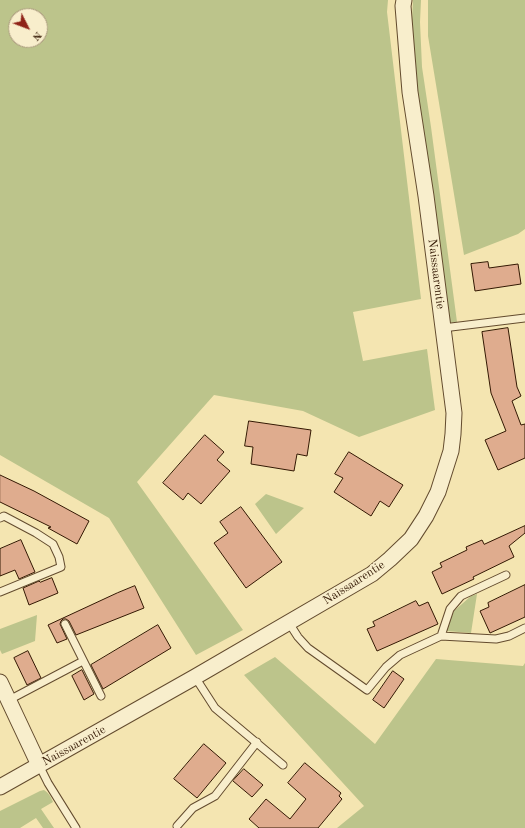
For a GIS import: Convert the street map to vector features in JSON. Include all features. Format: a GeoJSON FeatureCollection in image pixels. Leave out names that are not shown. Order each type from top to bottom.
{"type":"FeatureCollection","features":[{"type":"Feature","properties":{"kind":"street","name":"Naissaarentie"},"geometry":{"type":"LineString","coordinates":[[0,787],[195,678],[372,574],[411,539],[426,516],[438,492],[451,451],[454,413],[426,196],[410,92],[403,6],[404,0]]}},
{"type":"Feature","properties":{"kind":"street"},"geometry":{"type":"LineString","coordinates":[[0,682],[39,765]]}},
{"type":"Feature","properties":{"kind":"lane"},"geometry":{"type":"LineString","coordinates":[[443,328],[525,318]]}},
{"type":"Feature","properties":{"kind":"lane"},"geometry":{"type":"LineString","coordinates":[[0,518],[4,516],[53,544],[59,557],[61,567],[0,592]]}},
{"type":"Feature","properties":{"kind":"lane"},"geometry":{"type":"LineString","coordinates":[[441,636],[450,609],[460,596],[506,575]]}},
{"type":"Feature","properties":{"kind":"lane"},"geometry":{"type":"LineString","coordinates":[[289,623],[298,637],[308,648],[367,690],[386,667],[400,654],[441,636],[496,639],[509,636],[525,628]]}},
{"type":"Feature","properties":{"kind":"lane"},"geometry":{"type":"LineString","coordinates":[[65,624],[101,696]]}},
{"type":"Feature","properties":{"kind":"lane"},"geometry":{"type":"LineString","coordinates":[[9,700],[83,661]]}},
{"type":"Feature","properties":{"kind":"lane"},"geometry":{"type":"LineString","coordinates":[[195,678],[215,708],[283,765]]}},
{"type":"Feature","properties":{"kind":"lane"},"geometry":{"type":"LineString","coordinates":[[177,826],[193,808],[215,796],[256,742]]}},
{"type":"Feature","properties":{"kind":"lane"},"geometry":{"type":"LineString","coordinates":[[39,765],[48,783],[76,828]]}},
{"type":"Feature","properties":{"kind":"green space"},"geometry":{"type":"Polygon","coordinates":[[[0,0],[388,0],[387,12],[421,299],[353,312],[363,361],[427,349],[435,410],[359,437],[303,411],[214,395],[137,482],[243,630],[196,655],[109,518],[0,455],[0,0]]]}},
{"type":"Feature","properties":{"kind":"green space"},"geometry":{"type":"Polygon","coordinates":[[[413,0],[421,0],[420,22],[422,67],[457,322],[448,323],[414,66],[412,20],[413,0]]]}},
{"type":"Feature","properties":{"kind":"green space"},"geometry":{"type":"Polygon","coordinates":[[[428,0],[525,0],[525,229],[518,234],[464,255],[428,36],[428,0]]]}},
{"type":"Feature","properties":{"kind":"green space"},"geometry":{"type":"Polygon","coordinates":[[[266,494],[304,508],[276,534],[255,504],[266,494]]]}},
{"type":"Feature","properties":{"kind":"green space"},"geometry":{"type":"Polygon","coordinates":[[[477,594],[471,633],[446,631],[454,611],[471,596],[477,594]]]}},
{"type":"Feature","properties":{"kind":"green space"},"geometry":{"type":"Polygon","coordinates":[[[37,615],[35,641],[2,654],[0,650],[0,629],[37,615]]]}},
{"type":"Feature","properties":{"kind":"green space"},"geometry":{"type":"Polygon","coordinates":[[[275,657],[375,744],[436,659],[523,666],[525,663],[525,828],[337,828],[364,806],[244,675],[275,657]]]}},
{"type":"Feature","properties":{"kind":"green space"},"geometry":{"type":"Polygon","coordinates":[[[44,790],[50,795],[53,802],[41,809],[54,828],[43,828],[36,818],[20,828],[0,828],[0,811],[44,790]]]}},
{"type":"Feature","properties":{"kind":"building"},"geometry":{"type":"Polygon","coordinates":[[[488,262],[489,268],[518,264],[521,284],[475,291],[471,264],[488,262]]]}},
{"type":"Feature","properties":{"kind":"building"},"geometry":{"type":"Polygon","coordinates":[[[508,328],[517,387],[521,396],[512,401],[521,425],[525,424],[525,458],[498,470],[485,440],[506,431],[491,393],[482,332],[508,328]]]}},
{"type":"Feature","properties":{"kind":"building"},"geometry":{"type":"Polygon","coordinates":[[[249,421],[311,430],[307,456],[297,454],[294,471],[251,464],[253,447],[245,446],[249,421]]]}},
{"type":"Feature","properties":{"kind":"building"},"geometry":{"type":"Polygon","coordinates":[[[205,435],[224,452],[217,460],[230,471],[201,504],[188,493],[183,500],[163,483],[205,435]]]}},
{"type":"Feature","properties":{"kind":"building"},"geometry":{"type":"Polygon","coordinates":[[[349,452],[403,485],[389,507],[380,501],[371,516],[334,492],[343,478],[335,474],[349,452]]]}},
{"type":"Feature","properties":{"kind":"building"},"geometry":{"type":"Polygon","coordinates":[[[0,475],[34,491],[89,521],[77,544],[48,528],[51,527],[0,502],[0,475]]]}},
{"type":"Feature","properties":{"kind":"building"},"geometry":{"type":"Polygon","coordinates":[[[241,507],[282,562],[246,588],[214,543],[228,533],[220,522],[241,507]]]}},
{"type":"Feature","properties":{"kind":"building"},"geometry":{"type":"Polygon","coordinates":[[[525,526],[525,533],[509,546],[514,557],[473,577],[474,579],[442,594],[432,572],[442,567],[440,563],[467,550],[466,547],[482,540],[484,544],[525,526]]]}},
{"type":"Feature","properties":{"kind":"building"},"geometry":{"type":"Polygon","coordinates":[[[21,540],[35,572],[19,579],[15,570],[0,576],[0,549],[21,540]]]}},
{"type":"Feature","properties":{"kind":"building"},"geometry":{"type":"Polygon","coordinates":[[[52,578],[58,593],[29,605],[23,588],[39,581],[52,578]]]}},
{"type":"Feature","properties":{"kind":"building"},"geometry":{"type":"Polygon","coordinates":[[[525,585],[525,617],[490,633],[480,611],[489,607],[488,603],[525,585]]]}},
{"type":"Feature","properties":{"kind":"building"},"geometry":{"type":"Polygon","coordinates":[[[135,586],[144,608],[76,635],[69,621],[63,619],[60,624],[67,639],[57,643],[48,625],[135,586]]]}},
{"type":"Feature","properties":{"kind":"building"},"geometry":{"type":"Polygon","coordinates":[[[416,601],[419,606],[428,602],[438,624],[377,651],[367,629],[375,626],[373,622],[416,601]]]}},
{"type":"Feature","properties":{"kind":"building"},"geometry":{"type":"Polygon","coordinates":[[[158,625],[171,648],[103,689],[91,665],[158,625]]]}},
{"type":"Feature","properties":{"kind":"building"},"geometry":{"type":"Polygon","coordinates":[[[28,651],[41,678],[27,685],[14,658],[28,651]]]}},
{"type":"Feature","properties":{"kind":"building"},"geometry":{"type":"Polygon","coordinates":[[[82,670],[94,694],[84,700],[72,676],[82,670]]]}},
{"type":"Feature","properties":{"kind":"building"},"geometry":{"type":"Polygon","coordinates":[[[393,671],[404,679],[384,708],[373,700],[393,671]]]}},
{"type":"Feature","properties":{"kind":"building"},"geometry":{"type":"Polygon","coordinates":[[[204,744],[226,763],[197,798],[174,779],[204,744]]]}},
{"type":"Feature","properties":{"kind":"building"},"geometry":{"type":"Polygon","coordinates":[[[305,763],[341,793],[339,796],[342,799],[318,828],[259,828],[249,819],[266,799],[290,819],[306,799],[288,783],[305,763]]]}},
{"type":"Feature","properties":{"kind":"building"},"geometry":{"type":"Polygon","coordinates":[[[244,769],[263,785],[252,797],[233,781],[244,769]]]}}]}
